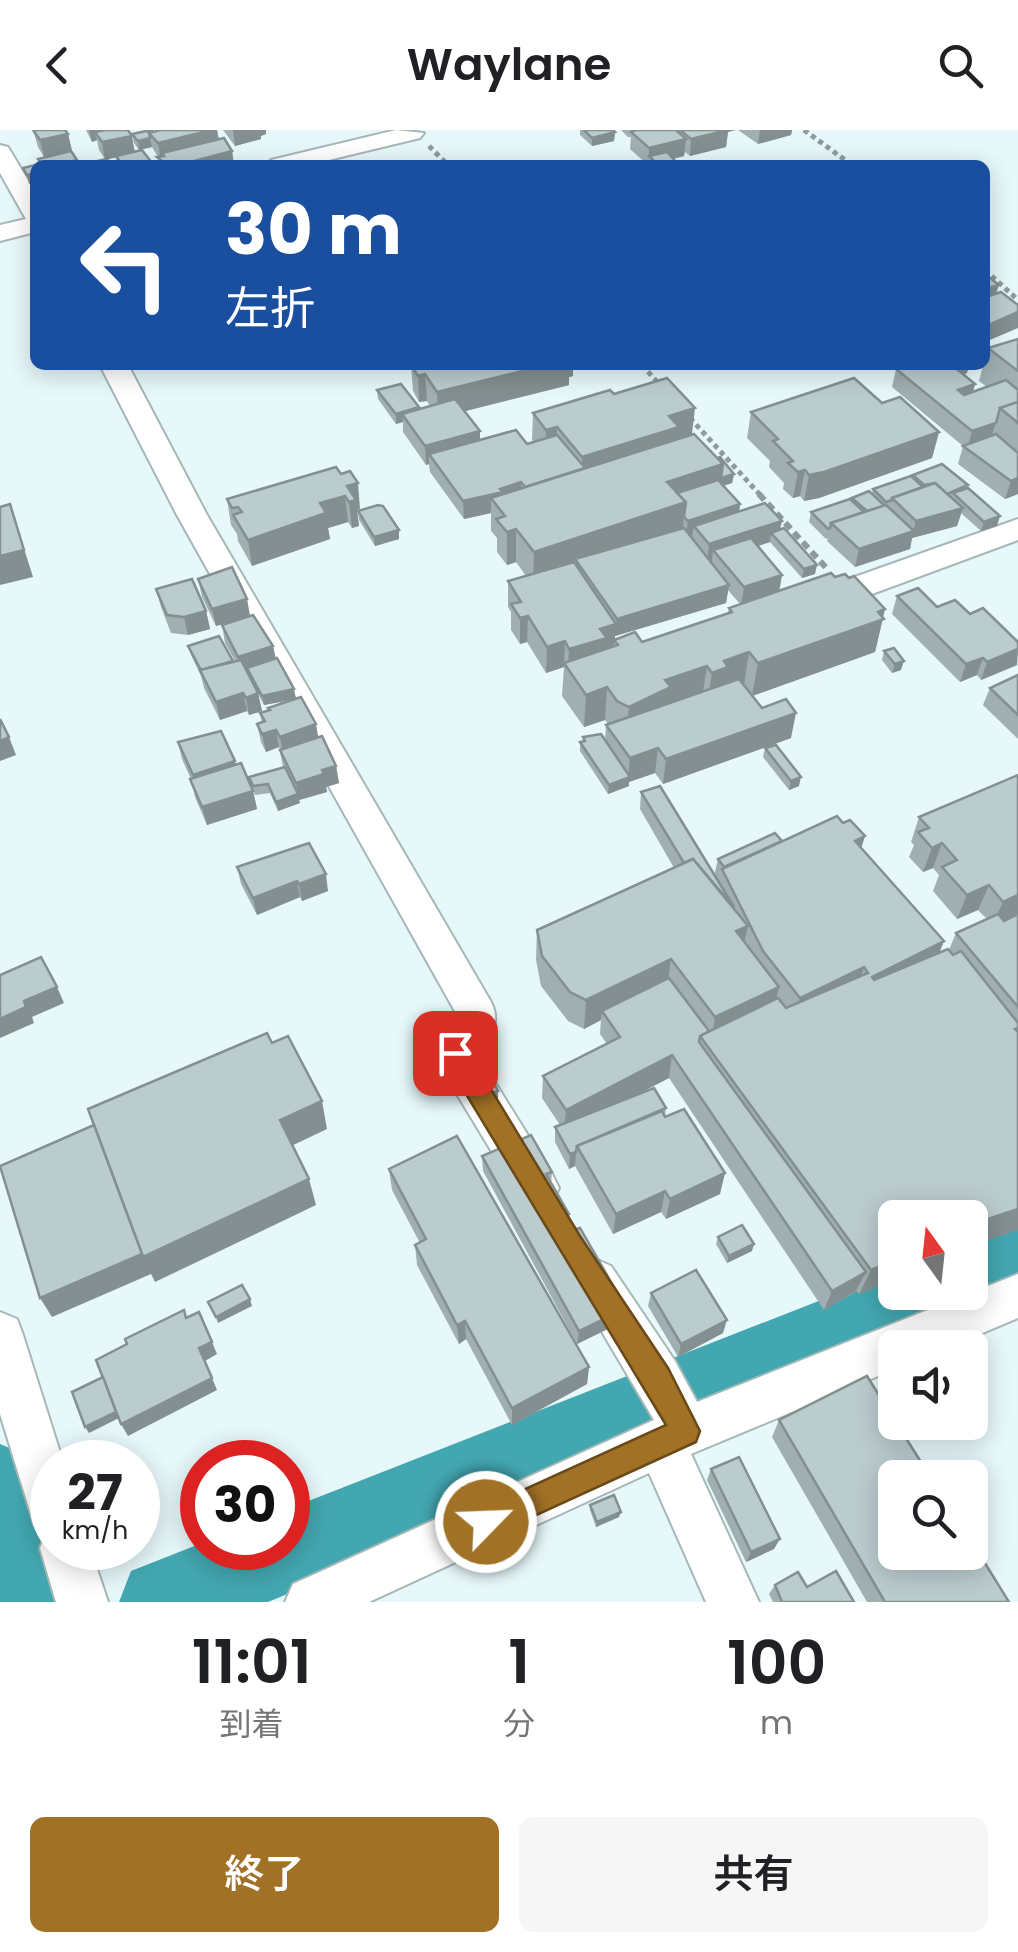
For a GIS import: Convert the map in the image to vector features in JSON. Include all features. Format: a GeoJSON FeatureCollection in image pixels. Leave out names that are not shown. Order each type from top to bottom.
{"type":"FeatureCollection","features":[{"type":"Feature","properties":{"kind":"street"},"geometry":{"type":"LineString","coordinates":[[300,160],[412,133],[408,130]]}},
{"type":"Feature","properties":{"kind":"street"},"geometry":{"type":"LineString","coordinates":[[0,152],[30,205]]}},
{"type":"Feature","properties":{"kind":"street"},"geometry":{"type":"LineString","coordinates":[[0,234],[30,225]]}},
{"type":"Feature","properties":{"kind":"street"},"geometry":{"type":"LineString","coordinates":[[117,370],[192,515],[477,1014],[474,1030],[455,1053],[551,1212]]}},
{"type":"Feature","properties":{"kind":"street"},"geometry":{"type":"LineString","coordinates":[[792,611],[1018,529]]}},
{"type":"Feature","properties":{"kind":"street"},"geometry":{"type":"LineString","coordinates":[[570,1245],[670,1416],[733,1602]]}},
{"type":"Feature","properties":{"kind":"street"},"geometry":{"type":"LineString","coordinates":[[311,1602],[670,1416],[1018,1296]]}},
{"type":"Feature","properties":{"kind":"street"},"geometry":{"type":"LineString","coordinates":[[0,1335],[32,1440]]}},
{"type":"Feature","properties":{"kind":"street"},"geometry":{"type":"LineString","coordinates":[[73,1570],[82,1602]]}},
{"type":"Feature","properties":{"kind":"path"},"geometry":{"type":"LineString","coordinates":[[804,130],[845,160]]}},
{"type":"Feature","properties":{"kind":"path"},"geometry":{"type":"LineString","coordinates":[[990,275],[1018,300]]}},
{"type":"Feature","properties":{"kind":"path"},"geometry":{"type":"LineString","coordinates":[[647,370],[670,395]]}},
{"type":"Feature","properties":{"kind":"path"},"geometry":{"type":"LineString","coordinates":[[682,409],[848,592]]}},
{"type":"Feature","properties":{"kind":"building"},"geometry":{"type":"Polygon","coordinates":[[[33,130],[65,130],[68,134],[40,140],[33,130]]]}},
{"type":"Feature","properties":{"kind":"building"},"geometry":{"type":"Polygon","coordinates":[[[128,130],[132,136],[102,142],[95,132],[128,130]]]}},
{"type":"Feature","properties":{"kind":"building"},"geometry":{"type":"Polygon","coordinates":[[[151,130],[150,138],[138,141],[132,134],[151,130]]]}},
{"type":"Feature","properties":{"kind":"building"},"geometry":{"type":"Polygon","coordinates":[[[212,130],[158,143],[149,133],[212,130]]]}},
{"type":"Feature","properties":{"kind":"building"},"geometry":{"type":"Polygon","coordinates":[[[584,130],[613,130],[615,132],[592,138],[584,130]]]}},
{"type":"Feature","properties":{"kind":"building"},"geometry":{"type":"Polygon","coordinates":[[[676,130],[686,139],[649,148],[631,132],[676,130]]]}},
{"type":"Feature","properties":{"kind":"building"},"geometry":{"type":"Polygon","coordinates":[[[680,130],[728,130],[691,139],[680,130]]]}},
{"type":"Feature","properties":{"kind":"building"},"geometry":{"type":"Polygon","coordinates":[[[224,138],[232,151],[198,160],[161,160],[157,157],[164,156],[162,153],[224,138]]]}},
{"type":"Feature","properties":{"kind":"building"},"geometry":{"type":"Polygon","coordinates":[[[142,150],[150,160],[119,160],[116,156],[142,150]]]}},
{"type":"Feature","properties":{"kind":"building"},"geometry":{"type":"Polygon","coordinates":[[[71,151],[77,160],[39,160],[71,151]]]}},
{"type":"Feature","properties":{"kind":"building"},"geometry":{"type":"Polygon","coordinates":[[[667,152],[674,160],[653,160],[649,156],[667,152]]]}},
{"type":"Feature","properties":{"kind":"building"},"geometry":{"type":"Polygon","coordinates":[[[1001,292],[1018,305],[1018,312],[990,324],[990,296],[1001,292]]]}},
{"type":"Feature","properties":{"kind":"building"},"geometry":{"type":"Polygon","coordinates":[[[1018,339],[1018,371],[990,350],[1018,339]]]}},
{"type":"Feature","properties":{"kind":"building"},"geometry":{"type":"Polygon","coordinates":[[[414,370],[526,370],[437,392],[425,374],[418,376],[414,370]]]}},
{"type":"Feature","properties":{"kind":"building"},"geometry":{"type":"Polygon","coordinates":[[[897,370],[958,370],[975,384],[958,390],[964,395],[1006,380],[1018,390],[1018,402],[1000,408],[996,423],[972,431],[897,370]]]}},
{"type":"Feature","properties":{"kind":"building"},"geometry":{"type":"Polygon","coordinates":[[[667,378],[695,408],[669,416],[679,427],[582,457],[557,427],[546,430],[533,413],[610,390],[614,394],[667,378]]]}},
{"type":"Feature","properties":{"kind":"building"},"geometry":{"type":"Polygon","coordinates":[[[854,378],[882,403],[900,397],[939,432],[824,472],[798,472],[788,463],[793,461],[773,441],[778,439],[751,412],[854,378]]]}},
{"type":"Feature","properties":{"kind":"building"},"geometry":{"type":"Polygon","coordinates":[[[401,384],[419,407],[396,414],[377,390],[401,384]]]}},
{"type":"Feature","properties":{"kind":"building"},"geometry":{"type":"Polygon","coordinates":[[[455,399],[480,431],[425,446],[402,414],[455,399]]]}},
{"type":"Feature","properties":{"kind":"building"},"geometry":{"type":"Polygon","coordinates":[[[1018,402],[1018,423],[1000,408],[1018,402]]]}},
{"type":"Feature","properties":{"kind":"building"},"geometry":{"type":"Polygon","coordinates":[[[516,430],[527,444],[557,435],[585,468],[525,487],[521,482],[500,489],[503,492],[463,501],[429,454],[516,430]]]}},
{"type":"Feature","properties":{"kind":"building"},"geometry":{"type":"Polygon","coordinates":[[[694,434],[723,464],[667,482],[686,502],[534,552],[516,529],[507,532],[496,519],[505,516],[491,498],[694,434]]]}},
{"type":"Feature","properties":{"kind":"building"},"geometry":{"type":"Polygon","coordinates":[[[996,434],[1018,453],[1018,478],[1011,481],[963,446],[996,434]]]}},
{"type":"Feature","properties":{"kind":"building"},"geometry":{"type":"Polygon","coordinates":[[[720,457],[734,474],[721,478],[720,457]]]}},
{"type":"Feature","properties":{"kind":"building"},"geometry":{"type":"Polygon","coordinates":[[[942,464],[968,485],[947,494],[935,483],[924,485],[913,475],[942,464]]]}},
{"type":"Feature","properties":{"kind":"building"},"geometry":{"type":"Polygon","coordinates":[[[336,467],[341,474],[350,471],[358,483],[347,486],[356,500],[349,502],[345,496],[320,503],[326,513],[248,540],[233,515],[242,512],[238,507],[232,508],[227,499],[336,467]]]}},
{"type":"Feature","properties":{"kind":"building"},"geometry":{"type":"Polygon","coordinates":[[[911,476],[923,487],[892,500],[886,502],[873,489],[911,476]]]}},
{"type":"Feature","properties":{"kind":"building"},"geometry":{"type":"Polygon","coordinates":[[[718,480],[740,504],[688,521],[684,517],[686,502],[677,493],[718,480]]]}},
{"type":"Feature","properties":{"kind":"building"},"geometry":{"type":"Polygon","coordinates":[[[935,483],[963,508],[916,521],[892,498],[935,483]]]}},
{"type":"Feature","properties":{"kind":"building"},"geometry":{"type":"Polygon","coordinates":[[[968,488],[1000,516],[984,522],[953,493],[968,488]]]}},
{"type":"Feature","properties":{"kind":"building"},"geometry":{"type":"Polygon","coordinates":[[[869,491],[885,506],[867,511],[852,498],[869,491]]]}},
{"type":"Feature","properties":{"kind":"building"},"geometry":{"type":"Polygon","coordinates":[[[850,499],[864,512],[831,523],[828,529],[811,512],[850,499]]]}},
{"type":"Feature","properties":{"kind":"building"},"geometry":{"type":"Polygon","coordinates":[[[765,503],[782,521],[709,544],[694,526],[765,503]]]}},
{"type":"Feature","properties":{"kind":"building"},"geometry":{"type":"Polygon","coordinates":[[[10,504],[24,550],[0,556],[0,507],[10,504]]]}},
{"type":"Feature","properties":{"kind":"building"},"geometry":{"type":"Polygon","coordinates":[[[886,505],[914,531],[859,549],[831,523],[886,505]]]}},
{"type":"Feature","properties":{"kind":"building"},"geometry":{"type":"Polygon","coordinates":[[[383,506],[399,530],[374,537],[358,511],[383,506]]]}},
{"type":"Feature","properties":{"kind":"building"},"geometry":{"type":"Polygon","coordinates":[[[684,528],[729,585],[617,619],[575,559],[684,528]]]}},
{"type":"Feature","properties":{"kind":"building"},"geometry":{"type":"Polygon","coordinates":[[[784,528],[817,565],[804,569],[771,533],[784,528]]]}},
{"type":"Feature","properties":{"kind":"building"},"geometry":{"type":"Polygon","coordinates":[[[751,538],[782,575],[744,587],[713,550],[751,538]]]}},
{"type":"Feature","properties":{"kind":"building"},"geometry":{"type":"Polygon","coordinates":[[[574,562],[616,624],[600,629],[607,638],[569,649],[565,641],[547,647],[528,616],[520,618],[511,604],[521,602],[508,581],[574,562]]]}},
{"type":"Feature","properties":{"kind":"building"},"geometry":{"type":"Polygon","coordinates":[[[232,567],[247,599],[212,609],[198,579],[232,567]]]}},
{"type":"Feature","properties":{"kind":"building"},"geometry":{"type":"Polygon","coordinates":[[[831,573],[835,577],[854,576],[885,609],[878,612],[884,619],[758,663],[749,652],[724,661],[728,667],[712,673],[707,666],[665,680],[671,687],[629,707],[617,701],[607,687],[586,695],[564,663],[618,645],[614,640],[635,632],[642,642],[831,573]]]}},
{"type":"Feature","properties":{"kind":"building"},"geometry":{"type":"Polygon","coordinates":[[[192,579],[206,611],[184,617],[167,615],[156,589],[192,579]]]}},
{"type":"Feature","properties":{"kind":"building"},"geometry":{"type":"Polygon","coordinates":[[[918,588],[937,607],[955,600],[970,614],[983,608],[1018,642],[1018,649],[987,662],[983,658],[966,664],[897,596],[918,588]]]}},
{"type":"Feature","properties":{"kind":"building"},"geometry":{"type":"Polygon","coordinates":[[[253,615],[273,646],[238,657],[222,625],[253,615]]]}},
{"type":"Feature","properties":{"kind":"building"},"geometry":{"type":"Polygon","coordinates":[[[219,636],[233,661],[201,670],[188,646],[219,636]]]}},
{"type":"Feature","properties":{"kind":"building"},"geometry":{"type":"Polygon","coordinates":[[[894,648],[904,661],[895,664],[884,651],[894,648]]]}},
{"type":"Feature","properties":{"kind":"building"},"geometry":{"type":"Polygon","coordinates":[[[277,658],[294,689],[262,696],[247,668],[277,658]]]}},
{"type":"Feature","properties":{"kind":"building"},"geometry":{"type":"Polygon","coordinates":[[[241,660],[258,693],[246,698],[243,693],[216,702],[200,670],[241,660]]]}},
{"type":"Feature","properties":{"kind":"building"},"geometry":{"type":"Polygon","coordinates":[[[1018,675],[1018,715],[990,688],[1018,675]]]}},
{"type":"Feature","properties":{"kind":"building"},"geometry":{"type":"Polygon","coordinates":[[[739,679],[762,708],[786,699],[796,713],[666,759],[658,748],[630,758],[606,725],[739,679]]]}},
{"type":"Feature","properties":{"kind":"building"},"geometry":{"type":"Polygon","coordinates":[[[301,697],[316,724],[280,737],[276,730],[262,734],[257,724],[265,721],[260,713],[301,697]]]}},
{"type":"Feature","properties":{"kind":"building"},"geometry":{"type":"Polygon","coordinates":[[[0,719],[9,737],[0,741],[0,719]]]}},
{"type":"Feature","properties":{"kind":"building"},"geometry":{"type":"Polygon","coordinates":[[[221,731],[235,761],[193,775],[178,742],[221,731]]]}},
{"type":"Feature","properties":{"kind":"building"},"geometry":{"type":"Polygon","coordinates":[[[601,734],[630,777],[609,785],[580,742],[585,741],[583,737],[601,734]]]}},
{"type":"Feature","properties":{"kind":"building"},"geometry":{"type":"Polygon","coordinates":[[[322,736],[336,766],[296,783],[280,750],[322,736]]]}},
{"type":"Feature","properties":{"kind":"building"},"geometry":{"type":"Polygon","coordinates":[[[776,745],[801,777],[791,781],[765,748],[776,745]]]}},
{"type":"Feature","properties":{"kind":"building"},"geometry":{"type":"Polygon","coordinates":[[[241,763],[253,791],[202,807],[190,779],[241,763]]]}},
{"type":"Feature","properties":{"kind":"building"},"geometry":{"type":"Polygon","coordinates":[[[285,767],[298,794],[276,802],[268,784],[253,786],[249,777],[285,767]]]}},
{"type":"Feature","properties":{"kind":"building"},"geometry":{"type":"Polygon","coordinates":[[[1018,775],[1018,895],[1003,902],[989,885],[967,895],[942,867],[957,860],[942,843],[932,848],[918,832],[929,828],[919,817],[1018,775]]]}},
{"type":"Feature","properties":{"kind":"building"},"geometry":{"type":"Polygon","coordinates":[[[660,786],[734,907],[693,859],[684,863],[641,792],[660,786]]]}},
{"type":"Feature","properties":{"kind":"building"},"geometry":{"type":"Polygon","coordinates":[[[837,816],[843,823],[850,820],[865,836],[855,841],[944,941],[872,977],[874,980],[948,949],[953,955],[961,951],[1018,1023],[1018,1209],[988,1219],[988,1200],[878,1200],[878,1267],[871,1270],[700,1036],[778,998],[786,1008],[868,973],[864,967],[800,998],[763,951],[722,869],[837,816]]]}},
{"type":"Feature","properties":{"kind":"building"},"geometry":{"type":"Polygon","coordinates":[[[775,833],[782,841],[724,867],[718,859],[775,833]]]}},
{"type":"Feature","properties":{"kind":"building"},"geometry":{"type":"Polygon","coordinates":[[[309,843],[326,874],[253,898],[237,867],[309,843]]]}},
{"type":"Feature","properties":{"kind":"building"},"geometry":{"type":"Polygon","coordinates":[[[693,859],[748,926],[736,931],[779,987],[715,1017],[671,959],[586,1000],[570,992],[542,956],[537,930],[693,859]]]}},
{"type":"Feature","properties":{"kind":"building"},"geometry":{"type":"Polygon","coordinates":[[[998,914],[1004,921],[1018,914],[1018,1007],[956,933],[998,914]]]}},
{"type":"Feature","properties":{"kind":"building"},"geometry":{"type":"Polygon","coordinates":[[[41,957],[57,987],[24,1001],[26,1007],[0,1019],[0,975],[41,957]]]}},
{"type":"Feature","properties":{"kind":"building"},"geometry":{"type":"Polygon","coordinates":[[[669,978],[709,1031],[700,1036],[699,1042],[866,1272],[832,1291],[672,1055],[566,1110],[543,1076],[620,1037],[602,1011],[669,978]]]}},
{"type":"Feature","properties":{"kind":"building"},"geometry":{"type":"Polygon","coordinates":[[[267,1033],[272,1043],[288,1036],[322,1101],[280,1120],[309,1179],[143,1257],[88,1109],[267,1033]]]}},
{"type":"Feature","properties":{"kind":"building"},"geometry":{"type":"Polygon","coordinates":[[[491,1077],[498,1091],[481,1097],[474,1083],[491,1077]]]}},
{"type":"Feature","properties":{"kind":"building"},"geometry":{"type":"Polygon","coordinates":[[[654,1088],[666,1108],[577,1146],[576,1152],[570,1154],[555,1127],[654,1088]]]}},
{"type":"Feature","properties":{"kind":"building"},"geometry":{"type":"Polygon","coordinates":[[[684,1109],[725,1173],[670,1199],[665,1191],[616,1214],[577,1146],[662,1111],[665,1117],[684,1109]]]}},
{"type":"Feature","properties":{"kind":"building"},"geometry":{"type":"Polygon","coordinates":[[[94,1125],[142,1254],[40,1298],[0,1166],[94,1125]]]}},
{"type":"Feature","properties":{"kind":"building"},"geometry":{"type":"Polygon","coordinates":[[[531,1135],[552,1172],[546,1174],[569,1214],[561,1217],[570,1231],[580,1228],[626,1308],[579,1331],[482,1156],[531,1135]]]}},
{"type":"Feature","properties":{"kind":"building"},"geometry":{"type":"Polygon","coordinates":[[[457,1136],[589,1367],[512,1408],[465,1321],[457,1325],[415,1245],[426,1239],[389,1169],[457,1136]]]}},
{"type":"Feature","properties":{"kind":"building"},"geometry":{"type":"Polygon","coordinates":[[[742,1225],[754,1244],[729,1256],[718,1237],[742,1225]]]}},
{"type":"Feature","properties":{"kind":"building"},"geometry":{"type":"Polygon","coordinates":[[[696,1270],[727,1320],[681,1344],[651,1293],[696,1270]]]}},
{"type":"Feature","properties":{"kind":"building"},"geometry":{"type":"Polygon","coordinates":[[[242,1285],[250,1299],[216,1317],[208,1302],[242,1285]]]}},
{"type":"Feature","properties":{"kind":"building"},"geometry":{"type":"Polygon","coordinates":[[[184,1310],[186,1318],[199,1312],[212,1342],[199,1348],[212,1378],[121,1424],[96,1360],[127,1344],[125,1339],[184,1310]]]}},
{"type":"Feature","properties":{"kind":"building"},"geometry":{"type":"Polygon","coordinates":[[[867,1376],[878,1394],[878,1440],[907,1440],[920,1460],[878,1460],[878,1570],[988,1568],[1009,1602],[885,1602],[779,1420],[867,1376]]]}},
{"type":"Feature","properties":{"kind":"building"},"geometry":{"type":"Polygon","coordinates":[[[103,1377],[116,1412],[85,1427],[72,1392],[103,1377]]]}},
{"type":"Feature","properties":{"kind":"building"},"geometry":{"type":"Polygon","coordinates":[[[739,1457],[780,1539],[751,1552],[711,1469],[739,1457]]]}},
{"type":"Feature","properties":{"kind":"building"},"geometry":{"type":"Polygon","coordinates":[[[614,1495],[621,1512],[597,1522],[590,1505],[614,1495]]]}},
{"type":"Feature","properties":{"kind":"building"},"geometry":{"type":"Polygon","coordinates":[[[836,1571],[854,1602],[782,1602],[775,1585],[798,1572],[807,1587],[836,1571]]]}},
{"type":"Feature","properties":{"kind":"waterway"},"geometry":{"type":"LineString","coordinates":[[988,1272],[1018,1259]]}},
{"type":"Feature","properties":{"kind":"waterway"},"geometry":{"type":"LineString","coordinates":[[162,1602],[890,1310]]}},
{"type":"Feature","properties":{"kind":"waterway"},"geometry":{"type":"LineString","coordinates":[[0,1485],[35,1602]]}},
{"type":"Feature","properties":{"kind":"route"},"geometry":{"type":"LineString","coordinates":[[455,1053],[570,1245],[658,1378],[686,1431],[486,1522]]}}]}
